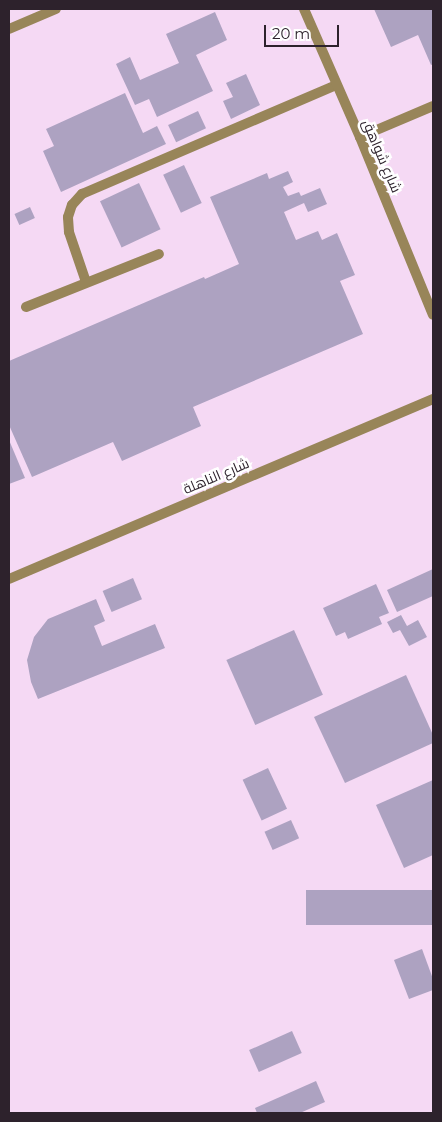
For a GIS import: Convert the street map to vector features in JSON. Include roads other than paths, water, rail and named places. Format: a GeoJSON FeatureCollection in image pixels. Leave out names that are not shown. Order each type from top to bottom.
{"type":"FeatureCollection","features":[{"type":"Feature","properties":{"kind":"street"},"geometry":{"type":"LineString","coordinates":[[9,29],[56,9]]}},
{"type":"Feature","properties":{"kind":"street","name":"شارع شواهق"},"geometry":{"type":"LineString","coordinates":[[304,9],[360,137],[433,315]]}},
{"type":"Feature","properties":{"kind":"street"},"geometry":{"type":"LineString","coordinates":[[86,282],[69,232],[68,218],[72,205],[82,194],[336,85]]}},
{"type":"Feature","properties":{"kind":"street"},"geometry":{"type":"LineString","coordinates":[[360,137],[433,106]]}},
{"type":"Feature","properties":{"kind":"street"},"geometry":{"type":"LineString","coordinates":[[26,307],[159,254]]}},
{"type":"Feature","properties":{"kind":"street","name":"شارع الناهلة"},"geometry":{"type":"LineString","coordinates":[[9,579],[433,399]]}}]}
